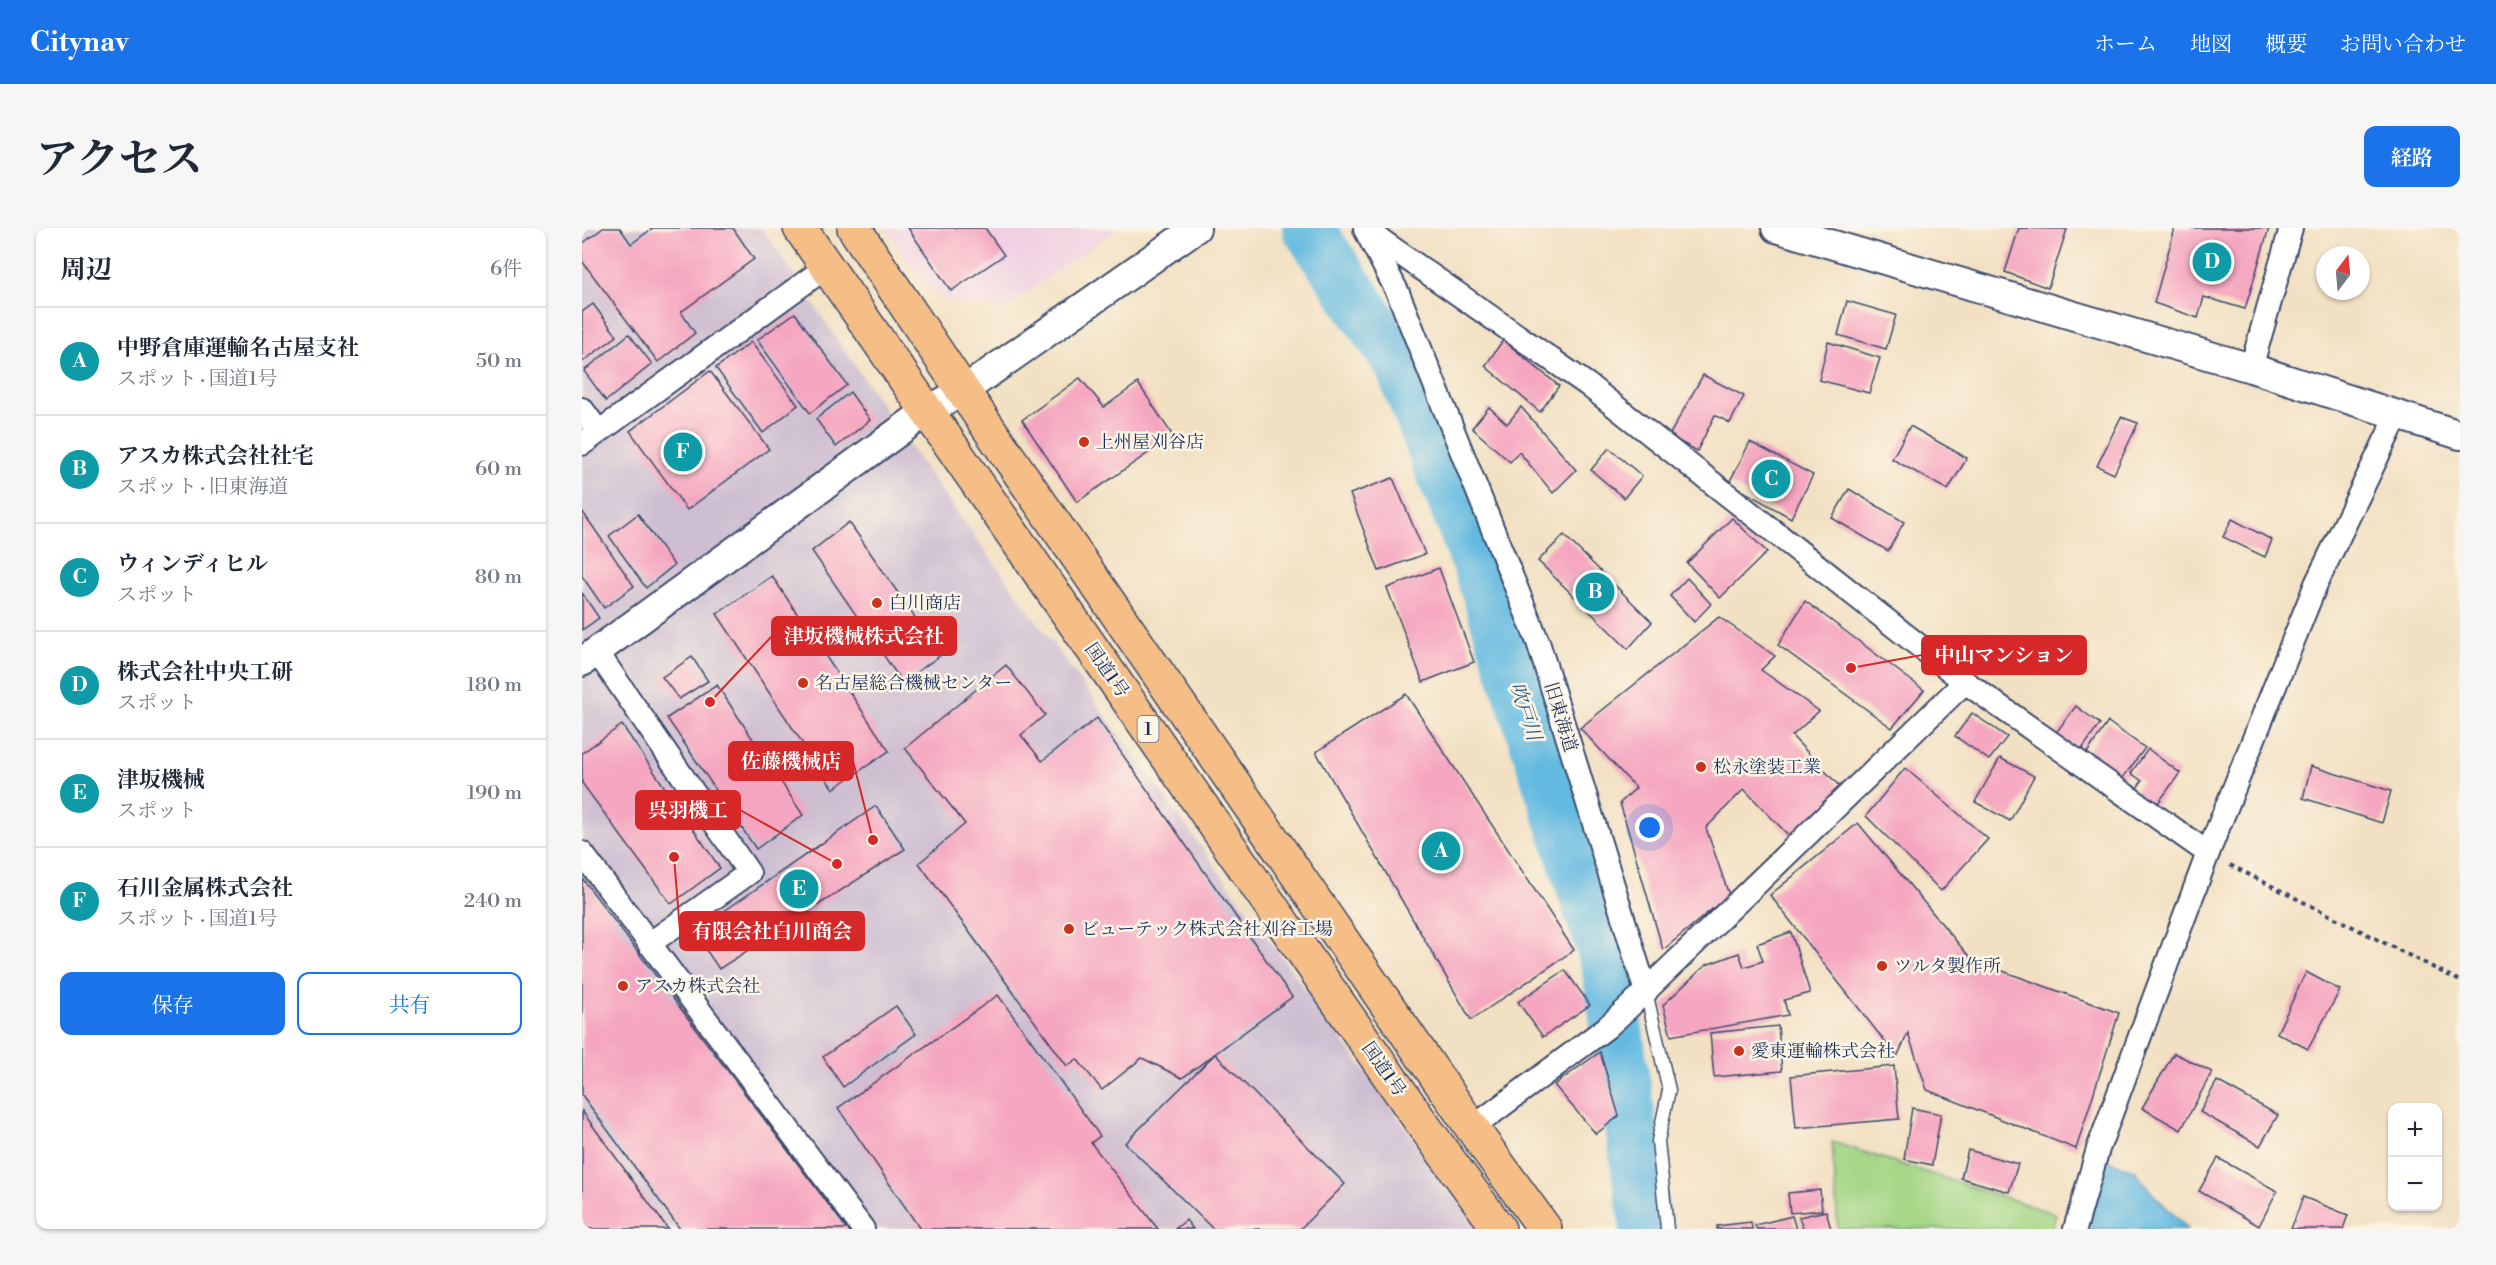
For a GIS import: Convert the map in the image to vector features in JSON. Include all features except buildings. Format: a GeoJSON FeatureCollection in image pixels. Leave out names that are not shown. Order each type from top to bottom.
{"type":"FeatureCollection","features":[{"type":"Feature","properties":{"kind":"highway","name":"国道1号"},"geometry":{"type":"LineString","coordinates":[[800,228],[825,268],[1419,1119],[1499,1229]]}},
{"type":"Feature","properties":{"kind":"highway","name":"1"},"geometry":{"type":"LineString","coordinates":[[854,228],[963,391],[1472,1128],[1545,1229]]}},
{"type":"Feature","properties":{"kind":"street"},"geometry":{"type":"LineString","coordinates":[[649,944],[749,873],[590,657],[927,411],[963,391],[1196,228]]}},
{"type":"Feature","properties":{"kind":"street"},"geometry":{"type":"LineString","coordinates":[[1776,228],[2251,368],[2460,435]]}},
{"type":"Feature","properties":{"kind":"street"},"geometry":{"type":"LineString","coordinates":[[2251,368],[2292,228]]}},
{"type":"Feature","properties":{"kind":"street"},"geometry":{"type":"LineString","coordinates":[[1364,229],[1588,385],[1965,682],[2208,853]]}},
{"type":"Feature","properties":{"kind":"street","name":"旧東海道"},"geometry":{"type":"LineString","coordinates":[[1364,229],[1398,293],[1538,642],[1646,992]]}},
{"type":"Feature","properties":{"kind":"street"},"geometry":{"type":"LineString","coordinates":[[582,409],[590,438],[825,268]]}},
{"type":"Feature","properties":{"kind":"street"},"geometry":{"type":"LineString","coordinates":[[2075,1229],[2098,1149],[2208,853],[2316,584],[2397,416]]}},
{"type":"Feature","properties":{"kind":"street"},"geometry":{"type":"LineString","coordinates":[[1472,1128],[1606,1028],[1646,992],[1965,682]]}},
{"type":"Feature","properties":{"kind":"street"},"geometry":{"type":"LineString","coordinates":[[582,853],[862,1229]]}},
{"type":"Feature","properties":{"kind":"lane","name":"旧東海道"},"geometry":{"type":"LineString","coordinates":[[1646,992],[1669,1090],[1658,1141],[1667,1229]]}},
{"type":"Feature","properties":{"kind":"path"},"geometry":{"type":"LineString","coordinates":[[2208,853],[2460,981]]}},
{"type":"Feature","properties":{"kind":"shaded area"},"geometry":{"type":"Polygon","coordinates":[[[582,228],[762,228],[916,456],[1480,1229],[582,1229],[582,228]]]}},
{"type":"Feature","properties":{"kind":"shaded area"},"geometry":{"type":"Polygon","coordinates":[[[886,228],[1118,228],[1002,310],[945,300],[920,279],[886,228]]]}},
{"type":"Feature","properties":{"kind":"green space"},"geometry":{"type":"Polygon","coordinates":[[[1832,1142],[2056,1214],[2052,1229],[1838,1229],[1832,1142]]]}},
{"type":"Feature","properties":{"kind":"water"},"geometry":{"type":"Polygon","coordinates":[[[2106,1160],[2135,1171],[2151,1192],[2188,1229],[2087,1229],[2106,1160]]]}},
{"type":"Feature","properties":{"kind":"waterway","name":"吹戸川"},"geometry":{"type":"LineString","coordinates":[[1308,228],[1400,364],[1479,567],[1607,964],[1646,1229]]}},
{"type":"Feature","properties":{"kind":"place","name":"株式会社中央工研"},"geometry":{"type":"Point","coordinates":[2212,262]}},
{"type":"Feature","properties":{"kind":"place","name":"上州屋刈谷店"},"geometry":{"type":"Point","coordinates":[1084,442]}},
{"type":"Feature","properties":{"kind":"place","name":"石川金属株式会社"},"geometry":{"type":"Point","coordinates":[683,452]}},
{"type":"Feature","properties":{"kind":"place","name":"ウィンディヒル"},"geometry":{"type":"Point","coordinates":[1771,479]}},
{"type":"Feature","properties":{"kind":"place","name":"アスカ株式会社社宅"},"geometry":{"type":"Point","coordinates":[1595,592]}},
{"type":"Feature","properties":{"kind":"place","name":"白川商店"},"geometry":{"type":"Point","coordinates":[877,603]}},
{"type":"Feature","properties":{"kind":"place","name":"中山マンション"},"geometry":{"type":"Point","coordinates":[1851,668]}},
{"type":"Feature","properties":{"kind":"place","name":"名古屋総合機械センター"},"geometry":{"type":"Point","coordinates":[803,683]}},
{"type":"Feature","properties":{"kind":"place","name":"津坂機械株式会社"},"geometry":{"type":"Point","coordinates":[710,702]}},
{"type":"Feature","properties":{"kind":"place","name":"松永塗装工業"},"geometry":{"type":"Point","coordinates":[1701,767]}},
{"type":"Feature","properties":{"kind":"place","name":"佐藤機械店"},"geometry":{"type":"Point","coordinates":[873,840]}},
{"type":"Feature","properties":{"kind":"place","name":"中野倉庫運輸名古屋支社"},"geometry":{"type":"Point","coordinates":[1441,851]}},
{"type":"Feature","properties":{"kind":"place","name":"有限会社白川商会"},"geometry":{"type":"Point","coordinates":[674,857]}},
{"type":"Feature","properties":{"kind":"place","name":"呉羽機工"},"geometry":{"type":"Point","coordinates":[837,864]}},
{"type":"Feature","properties":{"kind":"place","name":"津坂機械"},"geometry":{"type":"Point","coordinates":[799,889]}},
{"type":"Feature","properties":{"kind":"place","name":"ビューテック株式会社刈谷工場"},"geometry":{"type":"Point","coordinates":[1069,929]}},
{"type":"Feature","properties":{"kind":"place","name":"ツルタ製作所"},"geometry":{"type":"Point","coordinates":[1882,966]}},
{"type":"Feature","properties":{"kind":"place","name":"アスカ株式会社"},"geometry":{"type":"Point","coordinates":[623,986]}},
{"type":"Feature","properties":{"kind":"place","name":"愛東運輸株式会社"},"geometry":{"type":"Point","coordinates":[1739,1051]}}]}
